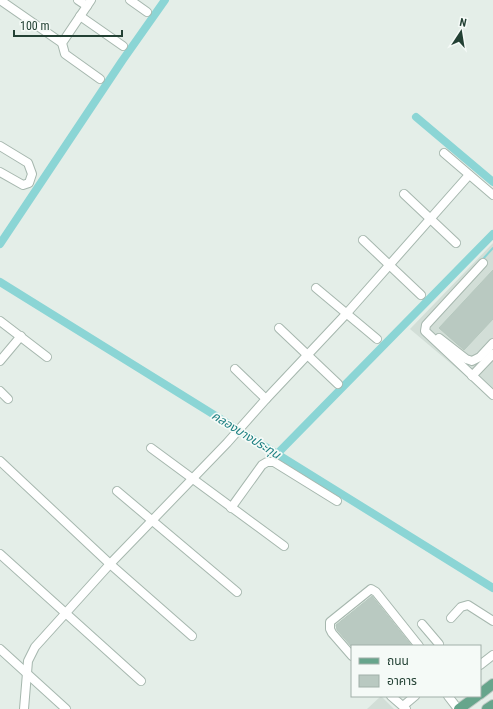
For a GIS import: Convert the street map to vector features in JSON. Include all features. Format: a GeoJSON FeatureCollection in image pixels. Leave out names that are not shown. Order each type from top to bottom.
{"type":"FeatureCollection","features":[{"type":"Feature","properties":{"kind":"main road"},"geometry":{"type":"LineString","coordinates":[[481,693],[493,684]]}},
{"type":"Feature","properties":{"kind":"main road"},"geometry":{"type":"LineString","coordinates":[[458,709],[476,697]]}},
{"type":"Feature","properties":{"kind":"main road"},"geometry":{"type":"LineString","coordinates":[[487,709],[493,705]]}},
{"type":"Feature","properties":{"kind":"street"},"geometry":{"type":"LineString","coordinates":[[1,0],[62,42]]}},
{"type":"Feature","properties":{"kind":"street"},"geometry":{"type":"LineString","coordinates":[[78,0],[89,3],[62,42],[63,51],[100,79]]}},
{"type":"Feature","properties":{"kind":"street"},"geometry":{"type":"LineString","coordinates":[[130,0],[147,12]]}},
{"type":"Feature","properties":{"kind":"street"},"geometry":{"type":"LineString","coordinates":[[80,16],[123,46]]}},
{"type":"Feature","properties":{"kind":"street"},"geometry":{"type":"LineString","coordinates":[[0,146],[28,163],[32,170],[29,182],[23,186],[0,172]]}},
{"type":"Feature","properties":{"kind":"street"},"geometry":{"type":"LineString","coordinates":[[444,153],[493,194]]}},
{"type":"Feature","properties":{"kind":"street"},"geometry":{"type":"LineString","coordinates":[[24,709],[26,674],[30,654],[110,564],[191,478],[227,443],[347,313],[470,175]]}},
{"type":"Feature","properties":{"kind":"street"},"geometry":{"type":"LineString","coordinates":[[404,194],[456,243]]}},
{"type":"Feature","properties":{"kind":"street"},"geometry":{"type":"LineString","coordinates":[[363,240],[421,295]]}},
{"type":"Feature","properties":{"kind":"street"},"geometry":{"type":"LineString","coordinates":[[483,263],[425,328],[427,334],[493,395]]}},
{"type":"Feature","properties":{"kind":"street"},"geometry":{"type":"LineString","coordinates":[[316,288],[377,339]]}},
{"type":"Feature","properties":{"kind":"street"},"geometry":{"type":"LineString","coordinates":[[0,321],[47,357]]}},
{"type":"Feature","properties":{"kind":"street"},"geometry":{"type":"LineString","coordinates":[[279,328],[338,384]]}},
{"type":"Feature","properties":{"kind":"street"},"geometry":{"type":"LineString","coordinates":[[0,361],[21,336]]}},
{"type":"Feature","properties":{"kind":"street"},"geometry":{"type":"LineString","coordinates":[[439,338],[466,359],[472,361],[480,357],[493,343]]}},
{"type":"Feature","properties":{"kind":"street"},"geometry":{"type":"LineString","coordinates":[[472,376],[493,354]]}},
{"type":"Feature","properties":{"kind":"street"},"geometry":{"type":"LineString","coordinates":[[235,369],[266,399]]}},
{"type":"Feature","properties":{"kind":"street"},"geometry":{"type":"LineString","coordinates":[[0,391],[8,399]]}},
{"type":"Feature","properties":{"kind":"street"},"geometry":{"type":"LineString","coordinates":[[151,448],[284,546]]}},
{"type":"Feature","properties":{"kind":"street"},"geometry":{"type":"LineString","coordinates":[[0,461],[110,564],[192,636]]}},
{"type":"Feature","properties":{"kind":"street"},"geometry":{"type":"LineString","coordinates":[[231,508],[262,465],[267,462],[274,462],[337,501]]}},
{"type":"Feature","properties":{"kind":"street"},"geometry":{"type":"LineString","coordinates":[[117,491],[237,592]]}},
{"type":"Feature","properties":{"kind":"street"},"geometry":{"type":"LineString","coordinates":[[0,554],[64,614],[141,681]]}},
{"type":"Feature","properties":{"kind":"street"},"geometry":{"type":"LineString","coordinates":[[351,655],[332,633],[329,626],[330,622],[371,589],[376,592],[418,645]]}},
{"type":"Feature","properties":{"kind":"street"},"geometry":{"type":"LineString","coordinates":[[451,618],[461,607],[468,605],[493,621]]}},
{"type":"Feature","properties":{"kind":"street"},"geometry":{"type":"LineString","coordinates":[[422,624],[439,644]]}},
{"type":"Feature","properties":{"kind":"street"},"geometry":{"type":"LineString","coordinates":[[0,649],[66,709]]}},
{"type":"Feature","properties":{"kind":"street"},"geometry":{"type":"LineString","coordinates":[[481,664],[493,656]]}},
{"type":"Feature","properties":{"kind":"street"},"geometry":{"type":"LineString","coordinates":[[392,697],[405,707],[414,697]]}},
{"type":"Feature","properties":{"kind":"street"},"geometry":{"type":"LineString","coordinates":[[449,697],[458,709]]}},
{"type":"Feature","properties":{"kind":"shaded area"},"geometry":{"type":"Polygon","coordinates":[[[493,243],[493,399],[410,329],[493,243]]]}},
{"type":"Feature","properties":{"kind":"shaded area"},"geometry":{"type":"Polygon","coordinates":[[[380,697],[382,697],[394,709],[367,709],[380,697]]]}},
{"type":"Feature","properties":{"kind":"building"},"geometry":{"type":"Polygon","coordinates":[[[493,270],[493,319],[464,350],[439,328],[493,270]]]}},
{"type":"Feature","properties":{"kind":"building"},"geometry":{"type":"Polygon","coordinates":[[[372,596],[411,645],[351,646],[337,630],[336,625],[372,596]]]}},
{"type":"Feature","properties":{"kind":"waterway"},"geometry":{"type":"LineString","coordinates":[[0,244],[122,61],[165,0]]}},
{"type":"Feature","properties":{"kind":"waterway"},"geometry":{"type":"LineString","coordinates":[[416,117],[493,182]]}},
{"type":"Feature","properties":{"kind":"waterway"},"geometry":{"type":"LineString","coordinates":[[277,454],[493,234]]}},
{"type":"Feature","properties":{"kind":"waterway"},"geometry":{"type":"LineString","coordinates":[[482,260],[493,248]]}},
{"type":"Feature","properties":{"kind":"waterway","name":"คลองบางประทุน"},"geometry":{"type":"LineString","coordinates":[[0,282],[493,588]]}}]}
